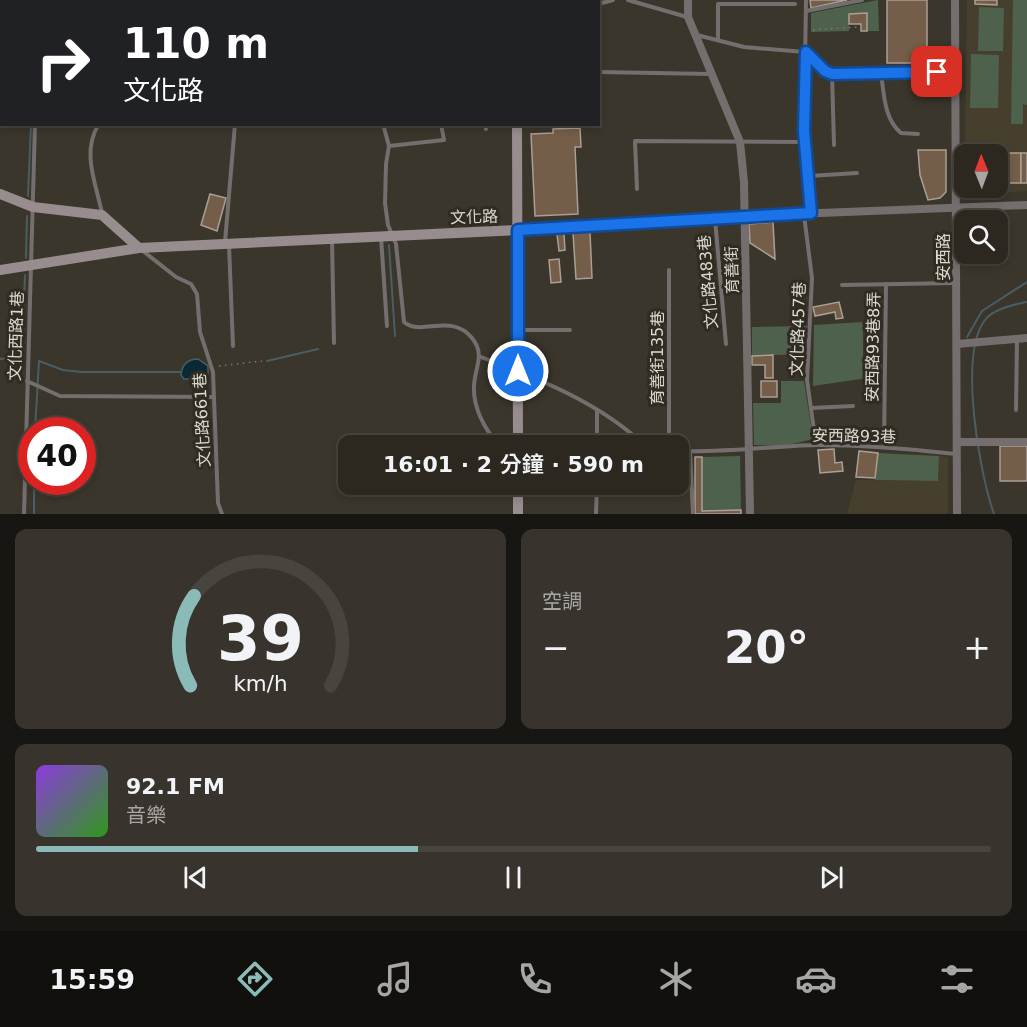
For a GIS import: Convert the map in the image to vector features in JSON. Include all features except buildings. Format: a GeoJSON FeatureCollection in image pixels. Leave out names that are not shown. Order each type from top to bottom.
{"type":"FeatureCollection","features":[{"type":"Feature","properties":{"kind":"street","name":"育善街"},"geometry":{"type":"LineString","coordinates":[[688,0],[688,17],[740,142],[744,216],[750,514]]}},
{"type":"Feature","properties":{"kind":"street","name":"安西路"},"geometry":{"type":"LineString","coordinates":[[955,0],[957,514]]}},
{"type":"Feature","properties":{"kind":"street"},"geometry":{"type":"LineString","coordinates":[[517,126],[518,435]]}},
{"type":"Feature","properties":{"kind":"street"},"geometry":{"type":"LineString","coordinates":[[0,194],[33,207],[102,215],[139,248]]}},
{"type":"Feature","properties":{"kind":"street","name":"文化路"},"geometry":{"type":"LineString","coordinates":[[0,270],[139,248],[518,230],[744,216],[1027,205]]}},
{"type":"Feature","properties":{"kind":"street"},"geometry":{"type":"LineString","coordinates":[[957,344],[1027,338]]}},
{"type":"Feature","properties":{"kind":"street"},"geometry":{"type":"LineString","coordinates":[[957,442],[1027,442]]}},
{"type":"Feature","properties":{"kind":"street"},"geometry":{"type":"LineString","coordinates":[[518,495],[518,514]]}},
{"type":"Feature","properties":{"kind":"lane"},"geometry":{"type":"LineString","coordinates":[[628,0],[688,17]]}},
{"type":"Feature","properties":{"kind":"lane","name":"文化路457巷"},"geometry":{"type":"LineString","coordinates":[[806,0],[804,131],[809,176],[807,214],[812,278],[807,380],[816,446]]}},
{"type":"Feature","properties":{"kind":"lane"},"geometry":{"type":"LineString","coordinates":[[806,11],[862,0]]}},
{"type":"Feature","properties":{"kind":"lane"},"geometry":{"type":"LineString","coordinates":[[718,40],[718,4],[795,4]]}},
{"type":"Feature","properties":{"kind":"lane"},"geometry":{"type":"LineString","coordinates":[[695,35],[744,47],[806,52],[825,71],[832,74],[956,71]]}},
{"type":"Feature","properties":{"kind":"lane"},"geometry":{"type":"LineString","coordinates":[[600,72],[712,74]]}},
{"type":"Feature","properties":{"kind":"lane"},"geometry":{"type":"LineString","coordinates":[[881,73],[886,110],[891,121],[901,133],[918,134]]}},
{"type":"Feature","properties":{"kind":"lane"},"geometry":{"type":"LineString","coordinates":[[832,74],[834,146]]}},
{"type":"Feature","properties":{"kind":"lane","name":"文化西路1巷"},"geometry":{"type":"LineString","coordinates":[[24,514],[35,126]]}},
{"type":"Feature","properties":{"kind":"lane"},"geometry":{"type":"LineString","coordinates":[[98,126],[90,145],[90,156],[102,215]]}},
{"type":"Feature","properties":{"kind":"lane"},"geometry":{"type":"LineString","coordinates":[[233,346],[227,243],[234,126]]}},
{"type":"Feature","properties":{"kind":"lane"},"geometry":{"type":"LineString","coordinates":[[384,126],[389,146],[384,187],[387,326]]}},
{"type":"Feature","properties":{"kind":"lane"},"geometry":{"type":"LineString","coordinates":[[389,146],[444,140],[441,126]]}},
{"type":"Feature","properties":{"kind":"lane"},"geometry":{"type":"LineString","coordinates":[[637,189],[635,141],[807,142]]}},
{"type":"Feature","properties":{"kind":"lane"},"geometry":{"type":"LineString","coordinates":[[809,176],[857,173]]}},
{"type":"Feature","properties":{"kind":"lane","name":"文化路483巷"},"geometry":{"type":"LineString","coordinates":[[715,218],[726,344]]}},
{"type":"Feature","properties":{"kind":"lane"},"geometry":{"type":"LineString","coordinates":[[386,236],[396,244],[404,322],[412,327],[453,325],[472,338],[481,357],[474,386],[475,402],[479,416],[492,435]]}},
{"type":"Feature","properties":{"kind":"lane"},"geometry":{"type":"LineString","coordinates":[[332,238],[334,344]]}},
{"type":"Feature","properties":{"kind":"lane","name":"文化路661巷"},"geometry":{"type":"LineString","coordinates":[[139,248],[176,277],[191,284],[197,294],[200,332],[211,366],[218,503],[222,514]]}},
{"type":"Feature","properties":{"kind":"lane","name":"育善街135巷"},"geometry":{"type":"LineString","coordinates":[[669,270],[669,435]]}},
{"type":"Feature","properties":{"kind":"lane"},"geometry":{"type":"LineString","coordinates":[[842,285],[957,283]]}},
{"type":"Feature","properties":{"kind":"lane","name":"安西路93巷8弄"},"geometry":{"type":"LineString","coordinates":[[884,447],[886,284]]}},
{"type":"Feature","properties":{"kind":"lane"},"geometry":{"type":"LineString","coordinates":[[518,330],[570,330]]}},
{"type":"Feature","properties":{"kind":"lane"},"geometry":{"type":"LineString","coordinates":[[1016,410],[1017,339]]}},
{"type":"Feature","properties":{"kind":"lane"},"geometry":{"type":"LineString","coordinates":[[481,357],[518,371],[597,410],[627,428],[634,435]]}},
{"type":"Feature","properties":{"kind":"lane"},"geometry":{"type":"LineString","coordinates":[[27,381],[60,396],[212,397]]}},
{"type":"Feature","properties":{"kind":"lane"},"geometry":{"type":"LineString","coordinates":[[811,408],[853,406]]}},
{"type":"Feature","properties":{"kind":"lane"},"geometry":{"type":"LineString","coordinates":[[597,410],[597,435]]}},
{"type":"Feature","properties":{"kind":"lane","name":"安西路93巷"},"geometry":{"type":"LineString","coordinates":[[750,450],[816,446],[884,447],[957,454]]}},
{"type":"Feature","properties":{"kind":"lane"},"geometry":{"type":"LineString","coordinates":[[693,514],[690,452],[750,450]]}},
{"type":"Feature","properties":{"kind":"lane"},"geometry":{"type":"LineString","coordinates":[[596,514],[597,495]]}},
{"type":"Feature","properties":{"kind":"path"},"geometry":{"type":"LineString","coordinates":[[806,30],[858,27]]}},
{"type":"Feature","properties":{"kind":"path"},"geometry":{"type":"LineString","coordinates":[[211,366],[237,366],[262,361]]}},
{"type":"Feature","properties":{"kind":"shaded area"},"geometry":{"type":"Polygon","coordinates":[[[967,0],[1027,0],[1027,191],[1008,192],[1008,144],[965,144],[967,0]]]}},
{"type":"Feature","properties":{"kind":"shaded area"},"geometry":{"type":"Polygon","coordinates":[[[939,456],[948,457],[948,511],[946,514],[847,514],[856,480],[938,481],[939,456]]]}},
{"type":"Feature","properties":{"kind":"green space"},"geometry":{"type":"Polygon","coordinates":[[[878,0],[879,31],[867,31],[866,13],[849,14],[849,31],[811,32],[811,13],[878,0]]]}},
{"type":"Feature","properties":{"kind":"green space"},"geometry":{"type":"Polygon","coordinates":[[[1013,0],[1027,0],[1027,105],[1023,104],[1023,124],[1011,124],[1013,0]]]}},
{"type":"Feature","properties":{"kind":"green space"},"geometry":{"type":"Polygon","coordinates":[[[979,7],[1004,8],[1003,51],[978,51],[979,7]]]}},
{"type":"Feature","properties":{"kind":"green space"},"geometry":{"type":"Polygon","coordinates":[[[971,54],[999,55],[998,108],[970,108],[971,54]]]}},
{"type":"Feature","properties":{"kind":"green space"},"geometry":{"type":"Polygon","coordinates":[[[863,322],[863,361],[882,361],[881,376],[813,386],[814,325],[863,322]]]}},
{"type":"Feature","properties":{"kind":"green space"},"geometry":{"type":"Polygon","coordinates":[[[807,326],[805,354],[752,356],[752,327],[807,326]]]}},
{"type":"Feature","properties":{"kind":"green space"},"geometry":{"type":"Polygon","coordinates":[[[781,381],[804,381],[813,439],[784,446],[754,445],[753,403],[781,403],[781,381]]]}},
{"type":"Feature","properties":{"kind":"green space"},"geometry":{"type":"Polygon","coordinates":[[[878,453],[939,456],[938,481],[875,480],[878,453]]]}},
{"type":"Feature","properties":{"kind":"green space"},"geometry":{"type":"Polygon","coordinates":[[[740,456],[741,510],[702,511],[702,457],[740,456]]]}},
{"type":"Feature","properties":{"kind":"water"},"geometry":{"type":"Polygon","coordinates":[[[198,359],[208,366],[208,379],[184,379],[181,375],[184,366],[188,361],[198,359]]]}},
{"type":"Feature","properties":{"kind":"waterway"},"geometry":{"type":"LineString","coordinates":[[28,196],[31,126]]}},
{"type":"Feature","properties":{"kind":"waterway"},"geometry":{"type":"LineString","coordinates":[[26,258],[27,216]]}},
{"type":"Feature","properties":{"kind":"waterway"},"geometry":{"type":"LineString","coordinates":[[389,245],[395,336]]}},
{"type":"Feature","properties":{"kind":"waterway"},"geometry":{"type":"LineString","coordinates":[[0,359],[12,358],[22,349],[25,275]]}},
{"type":"Feature","properties":{"kind":"waterway"},"geometry":{"type":"LineString","coordinates":[[967,337],[982,311],[1027,282]]}},
{"type":"Feature","properties":{"kind":"waterway"},"geometry":{"type":"LineString","coordinates":[[994,514],[983,472],[974,416],[973,360],[977,337],[985,320],[998,310],[1026,302]]}},
{"type":"Feature","properties":{"kind":"waterway"},"geometry":{"type":"LineString","coordinates":[[267,361],[318,349]]}},
{"type":"Feature","properties":{"kind":"waterway"},"geometry":{"type":"LineString","coordinates":[[36,417],[39,361],[63,370],[82,372],[181,372]]}},
{"type":"Feature","properties":{"kind":"waterway"},"geometry":{"type":"LineString","coordinates":[[34,495],[34,514]]}},
{"type":"Feature","properties":{"kind":"route"},"geometry":{"type":"LineString","coordinates":[[518,371],[518,230],[811,213],[807,142],[804,131],[806,52],[825,71],[832,74],[937,72]]}}]}
